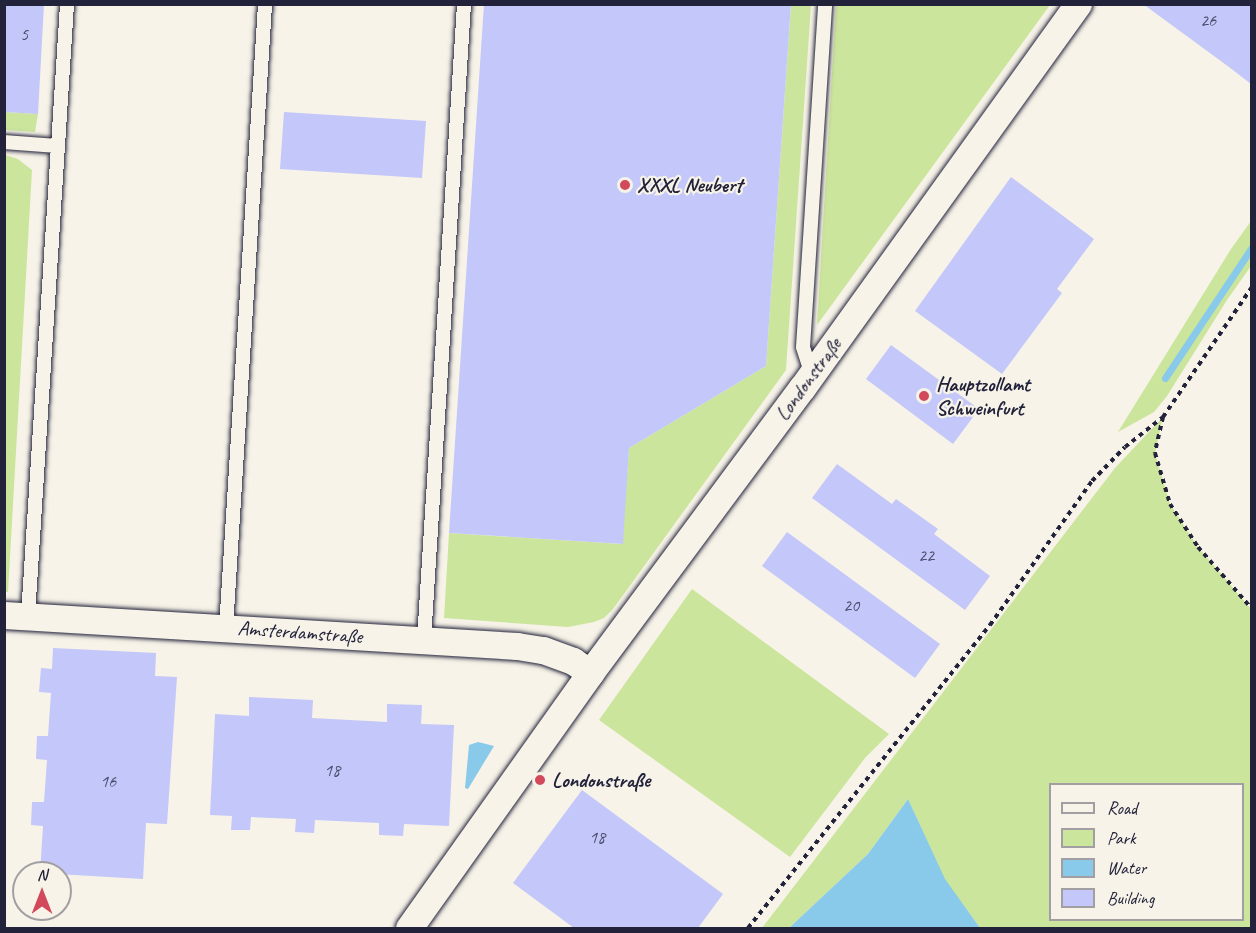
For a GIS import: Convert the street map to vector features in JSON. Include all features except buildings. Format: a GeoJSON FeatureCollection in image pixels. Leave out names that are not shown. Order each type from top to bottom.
{"type":"FeatureCollection","features":[{"type":"Feature","properties":{"kind":"street","name":"Londonstraße"},"geometry":{"type":"LineString","coordinates":[[409,928],[590,673],[812,375],[1078,4]]}},
{"type":"Feature","properties":{"kind":"street","name":"Amsterdamstraße"},"geometry":{"type":"LineString","coordinates":[[16,616],[424,640],[543,650],[573,661],[590,673]]}},
{"type":"Feature","properties":{"kind":"lane"},"geometry":{"type":"LineString","coordinates":[[16,616],[57,146],[67,4]]}},
{"type":"Feature","properties":{"kind":"lane"},"geometry":{"type":"LineString","coordinates":[[226,628],[265,4]]}},
{"type":"Feature","properties":{"kind":"lane"},"geometry":{"type":"LineString","coordinates":[[424,640],[465,4]]}},
{"type":"Feature","properties":{"kind":"lane"},"geometry":{"type":"LineString","coordinates":[[812,375],[803,347],[825,4]]}},
{"type":"Feature","properties":{"kind":"lane"},"geometry":{"type":"LineString","coordinates":[[4,142],[57,146]]}},
{"type":"Feature","properties":{"kind":"path"},"geometry":{"type":"LineString","coordinates":[[748,928],[990,625],[1092,481],[1125,447],[1163,417],[1251,287]]}},
{"type":"Feature","properties":{"kind":"path"},"geometry":{"type":"LineString","coordinates":[[1163,417],[1155,453],[1170,504],[1198,547],[1251,609]]}},
{"type":"Feature","properties":{"kind":"green space"},"geometry":{"type":"Polygon","coordinates":[[[791,5],[811,5],[786,370],[613,609],[604,618],[568,627],[444,618],[449,533],[622,544],[629,448],[766,366],[791,5]]]}},
{"type":"Feature","properties":{"kind":"green space"},"geometry":{"type":"Polygon","coordinates":[[[836,5],[1050,5],[817,325],[836,5]]]}},
{"type":"Feature","properties":{"kind":"green space"},"geometry":{"type":"Polygon","coordinates":[[[4,112],[38,114],[35,132],[5,130],[4,112]]]}},
{"type":"Feature","properties":{"kind":"green space"},"geometry":{"type":"Polygon","coordinates":[[[5,155],[18,159],[32,170],[8,592],[4,592],[5,155]]]}},
{"type":"Feature","properties":{"kind":"green space"},"geometry":{"type":"Polygon","coordinates":[[[1251,221],[1251,266],[1167,396],[1154,412],[1118,432],[1231,249],[1251,221]]]}},
{"type":"Feature","properties":{"kind":"green space"},"geometry":{"type":"Polygon","coordinates":[[[1163,417],[1155,453],[1170,504],[1198,547],[1251,609],[1251,928],[980,928],[944,879],[908,799],[868,854],[789,928],[762,928],[1115,468],[1163,417]]]}},
{"type":"Feature","properties":{"kind":"green space"},"geometry":{"type":"Polygon","coordinates":[[[692,589],[889,734],[865,758],[790,857],[599,720],[692,589]]]}},
{"type":"Feature","properties":{"kind":"water"},"geometry":{"type":"Polygon","coordinates":[[[478,742],[494,746],[468,789],[465,788],[469,745],[478,742]]]}},
{"type":"Feature","properties":{"kind":"water"},"geometry":{"type":"Polygon","coordinates":[[[908,799],[945,879],[980,928],[789,928],[868,854],[908,799]]]}},
{"type":"Feature","properties":{"kind":"waterway"},"geometry":{"type":"LineString","coordinates":[[1165,378],[1252,247]]}},
{"type":"Feature","properties":{"kind":"place","name":"XXXL Neubert"},"geometry":{"type":"Point","coordinates":[625,185]}},
{"type":"Feature","properties":{"kind":"place","name":"Hauptzollamt Schweinfurt"},"geometry":{"type":"Point","coordinates":[924,396]}},
{"type":"Feature","properties":{"kind":"place","name":"Londonstraße"},"geometry":{"type":"Point","coordinates":[540,780]}}]}
